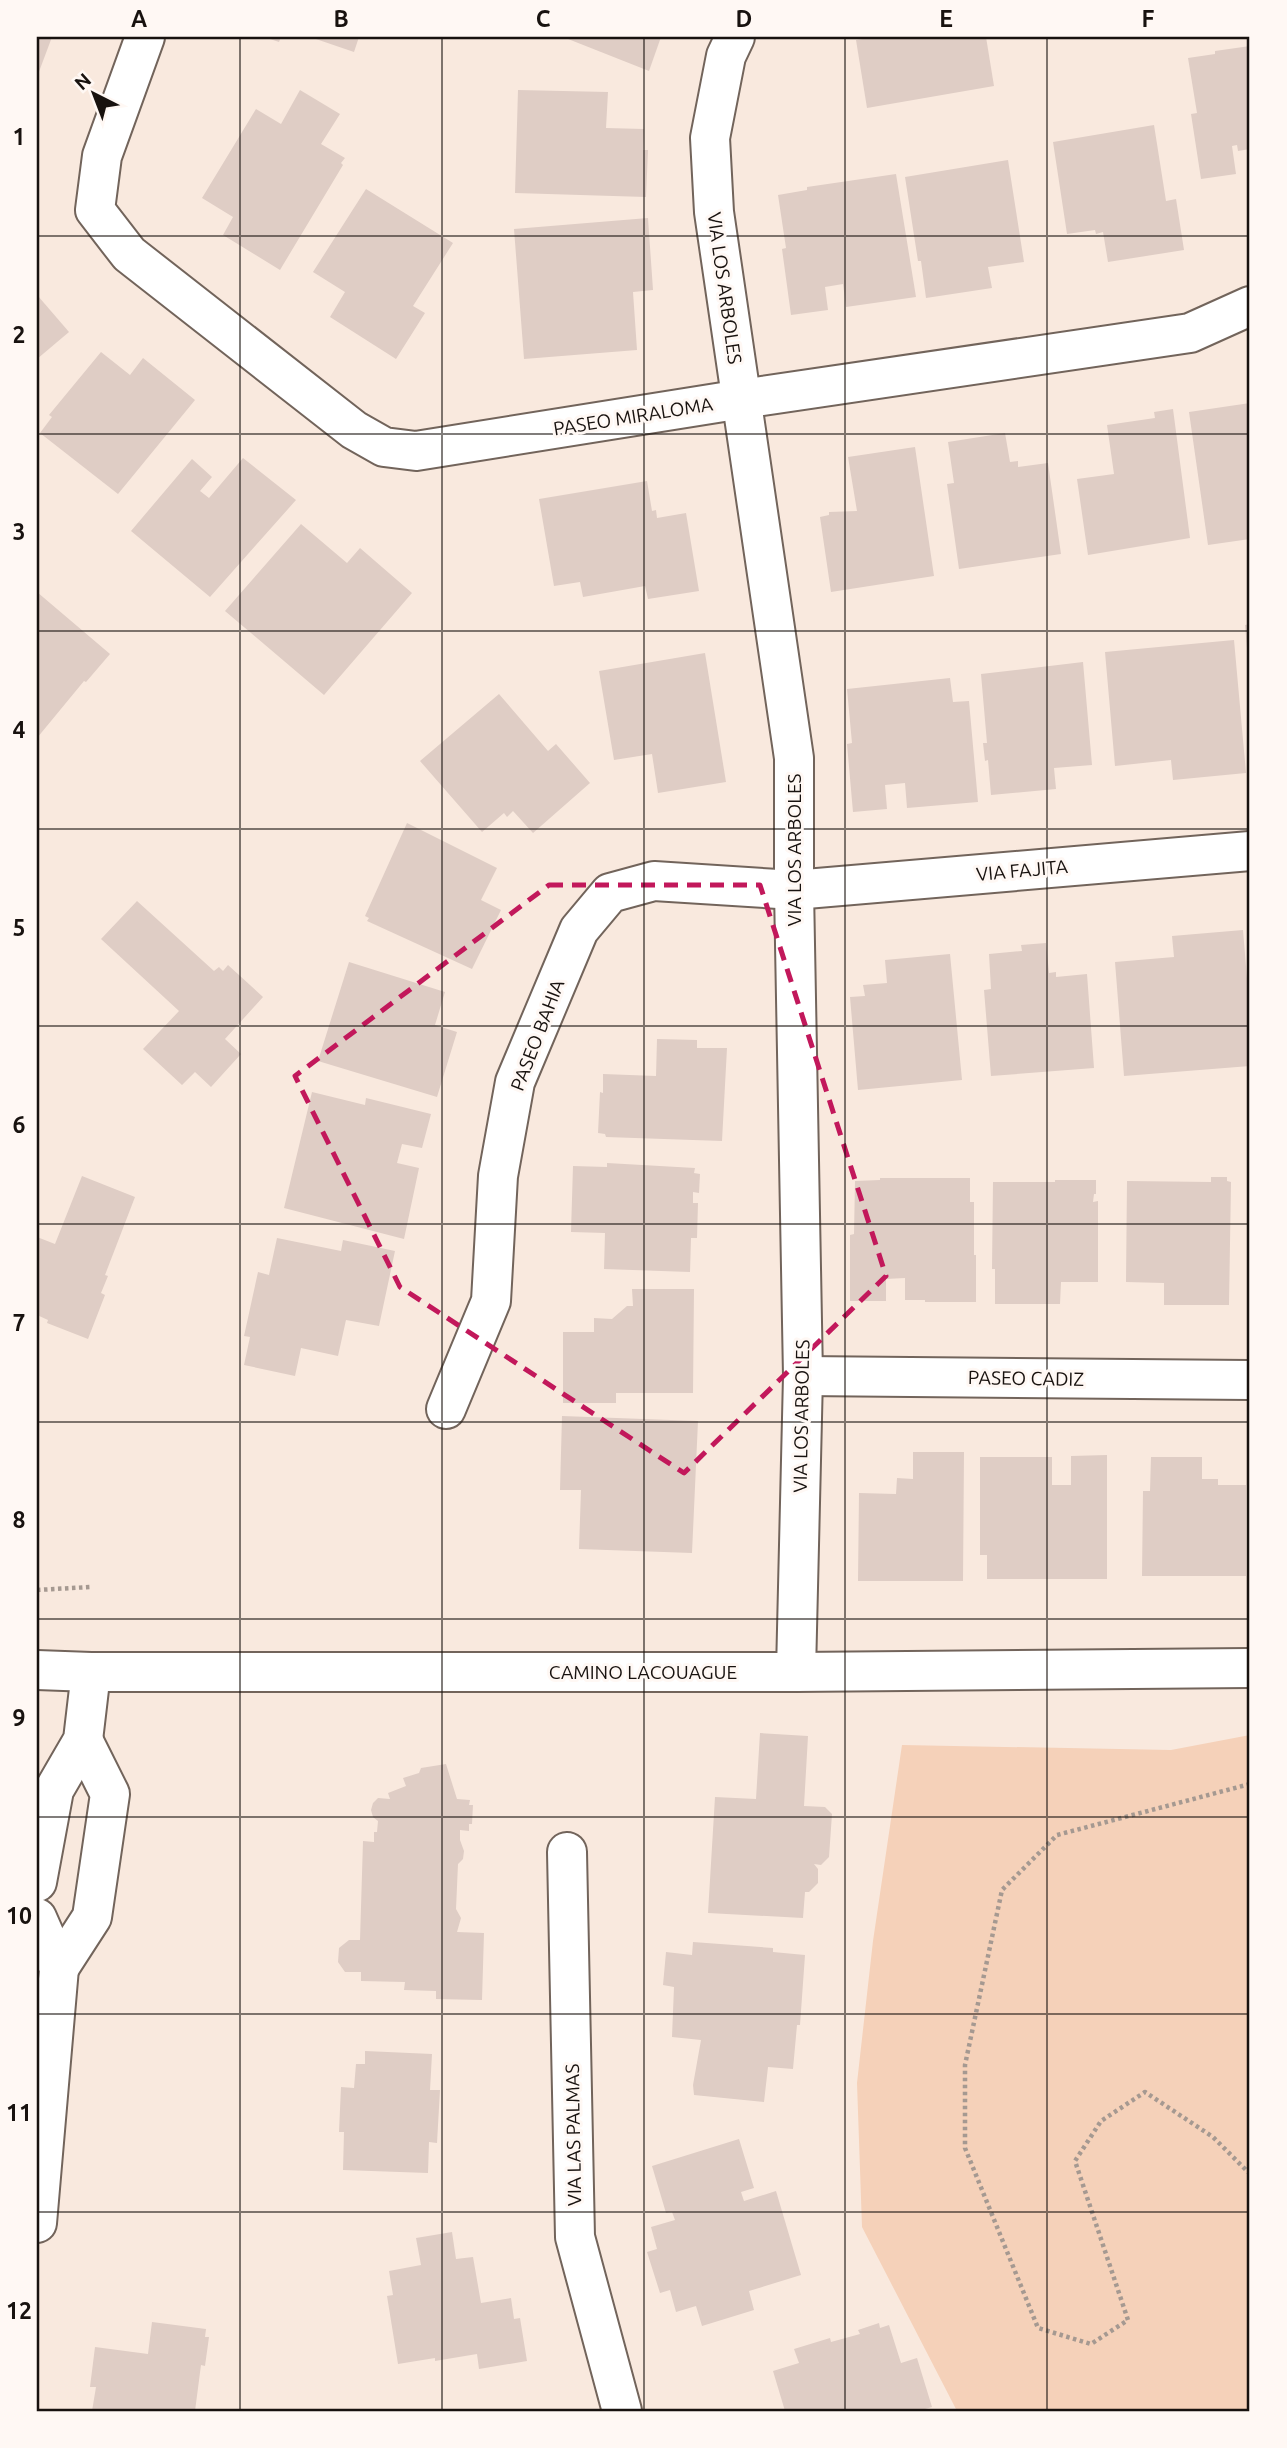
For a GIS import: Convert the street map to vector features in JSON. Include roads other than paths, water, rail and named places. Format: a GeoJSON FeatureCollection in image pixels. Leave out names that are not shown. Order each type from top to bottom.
{"type":"FeatureCollection","features":[{"type":"Feature","properties":{"kind":"street","name":"PASEO MIRALOMA"},"geometry":{"type":"LineString","coordinates":[[145,37],[102,156],[95,210],[129,254],[354,430],[384,447],[416,451],[742,399],[1190,333],[1250,306]]}},
{"type":"Feature","properties":{"kind":"street","name":"VIA LOS ARBOLES"},"geometry":{"type":"LineString","coordinates":[[735,37],[726,56],[710,138],[713,212],[794,758],[803,1376],[796,1672]]}},
{"type":"Feature","properties":{"kind":"street","name":"VIA FAJITA"},"geometry":{"type":"LineString","coordinates":[[794,890],[1250,851]]}},
{"type":"Feature","properties":{"kind":"street","name":"PASEO BAHIA"},"geometry":{"type":"LineString","coordinates":[[446,1409],[491,1301],[498,1176],[515,1082],[579,930],[610,893],[654,881],[794,890]]}},
{"type":"Feature","properties":{"kind":"street","name":"PASEO CADIZ"},"geometry":{"type":"LineString","coordinates":[[803,1376],[1250,1380]]}},
{"type":"Feature","properties":{"kind":"street","name":"CAMINO LACOUAGUE"},"geometry":{"type":"LineString","coordinates":[[37,1670],[796,1672],[1250,1668]]}},
{"type":"Feature","properties":{"kind":"street"},"geometry":{"type":"LineString","coordinates":[[91,1672],[82,1740],[54,1790],[40,1866],[100,1860]]}},
{"type":"Feature","properties":{"kind":"street"},"geometry":{"type":"LineString","coordinates":[[37,2223],[59,1968],[92,1917],[110,1794],[82,1740]]}},
{"type":"Feature","properties":{"kind":"street","name":"VIA LAS PALMAS"},"geometry":{"type":"LineString","coordinates":[[567,1852],[575,2236],[622,2411]]}},
{"type":"Feature","properties":{"kind":"street"},"geometry":{"type":"LineString","coordinates":[[37,1918],[59,1968]]}}]}
